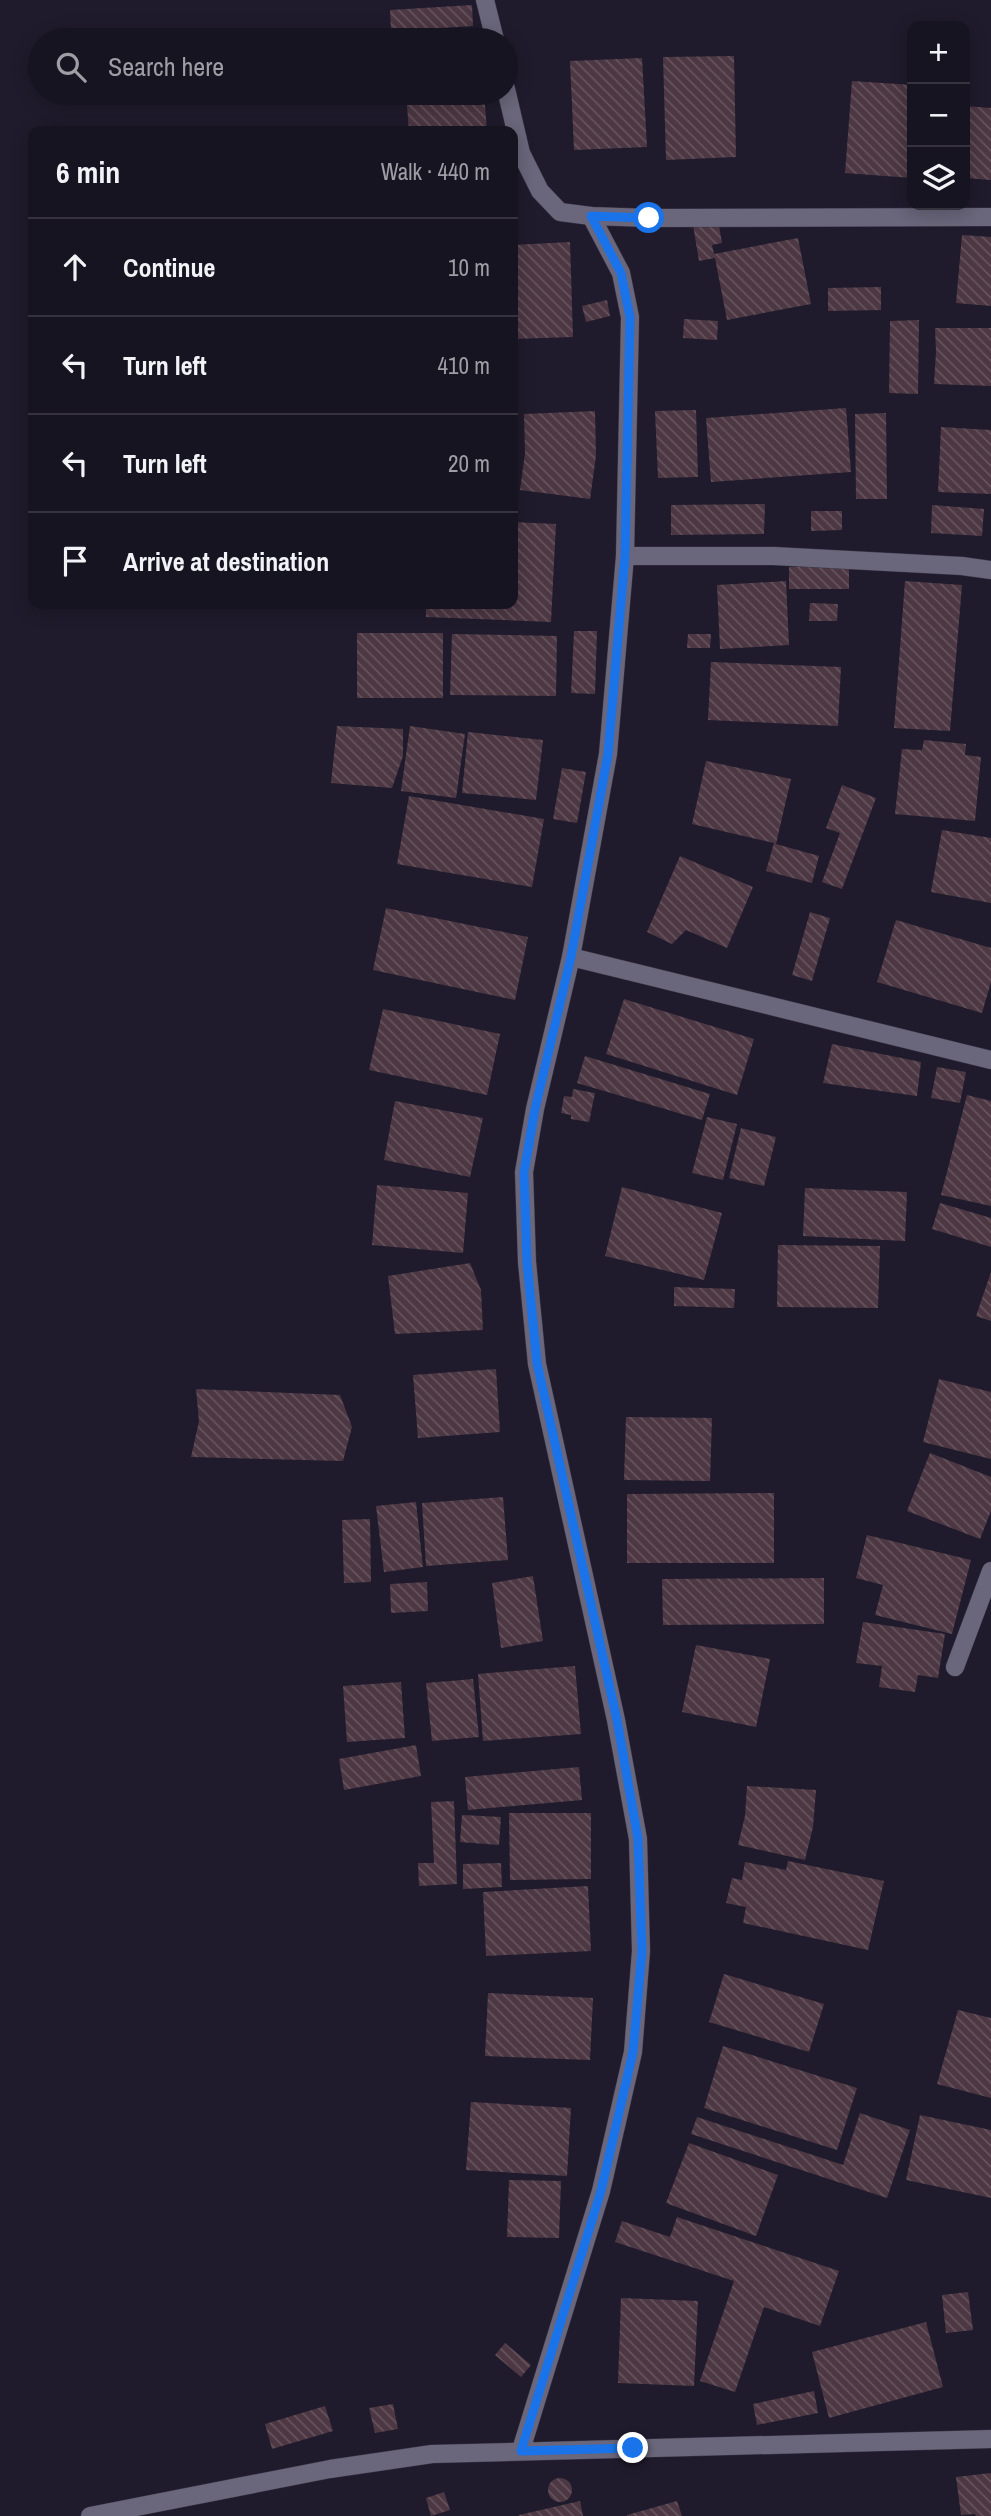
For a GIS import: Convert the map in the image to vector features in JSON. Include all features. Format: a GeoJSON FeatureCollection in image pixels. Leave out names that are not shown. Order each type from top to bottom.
{"type":"FeatureCollection","features":[{"type":"Feature","properties":{"kind":"street"},"geometry":{"type":"LineString","coordinates":[[485,0],[492,28]]}},
{"type":"Feature","properties":{"kind":"street"},"geometry":{"type":"LineString","coordinates":[[510,105],[515,126]]}},
{"type":"Feature","properties":{"kind":"street"},"geometry":{"type":"LineString","coordinates":[[518,140],[521,153],[540,191],[559,212],[591,216],[991,217]]}},
{"type":"Feature","properties":{"kind":"street"},"geometry":{"type":"LineString","coordinates":[[521,2451],[601,2191],[633,2052],[642,1951],[638,1839],[617,1720],[537,1363],[527,1262],[524,1172],[535,1109],[571,957],[608,754],[625,556],[630,317],[621,273],[591,216]]}},
{"type":"Feature","properties":{"kind":"street"},"geometry":{"type":"LineString","coordinates":[[625,556],[774,556],[949,565],[991,570]]}},
{"type":"Feature","properties":{"kind":"street"},"geometry":{"type":"LineString","coordinates":[[571,957],[991,1060]]}},
{"type":"Feature","properties":{"kind":"street"},"geometry":{"type":"LineString","coordinates":[[955,1667],[991,1571]]}},
{"type":"Feature","properties":{"kind":"street"},"geometry":{"type":"LineString","coordinates":[[90,2516],[330,2469],[432,2454],[991,2439]]}},
{"type":"Feature","properties":{"kind":"building"},"geometry":{"type":"Polygon","coordinates":[[[472,5],[473,26],[391,28],[390,10],[472,5]]]}},
{"type":"Feature","properties":{"kind":"building"},"geometry":{"type":"Polygon","coordinates":[[[734,56],[736,157],[666,160],[663,57],[734,56]]]}},
{"type":"Feature","properties":{"kind":"building"},"geometry":{"type":"Polygon","coordinates":[[[642,58],[647,147],[574,150],[570,61],[642,58]]]}},
{"type":"Feature","properties":{"kind":"building"},"geometry":{"type":"Polygon","coordinates":[[[852,81],[907,85],[907,178],[845,173],[852,81]]]}},
{"type":"Feature","properties":{"kind":"building"},"geometry":{"type":"Polygon","coordinates":[[[407,105],[485,105],[487,126],[409,126],[407,105]]]}},
{"type":"Feature","properties":{"kind":"building"},"geometry":{"type":"Polygon","coordinates":[[[970,106],[991,108],[991,180],[970,178],[970,106]]]}},
{"type":"Feature","properties":{"kind":"building"},"geometry":{"type":"Polygon","coordinates":[[[718,220],[722,243],[712,245],[714,254],[798,238],[811,304],[727,320],[715,258],[699,261],[693,225],[718,220]]]}},
{"type":"Feature","properties":{"kind":"building"},"geometry":{"type":"Polygon","coordinates":[[[962,235],[991,237],[991,306],[956,303],[962,235]]]}},
{"type":"Feature","properties":{"kind":"building"},"geometry":{"type":"Polygon","coordinates":[[[570,242],[573,337],[518,339],[518,245],[570,242]]]}},
{"type":"Feature","properties":{"kind":"building"},"geometry":{"type":"Polygon","coordinates":[[[881,287],[881,310],[828,311],[828,288],[881,287]]]}},
{"type":"Feature","properties":{"kind":"building"},"geometry":{"type":"Polygon","coordinates":[[[607,300],[610,316],[586,322],[582,306],[607,300]]]}},
{"type":"Feature","properties":{"kind":"building"},"geometry":{"type":"Polygon","coordinates":[[[684,319],[718,321],[717,340],[683,338],[684,319]]]}},
{"type":"Feature","properties":{"kind":"building"},"geometry":{"type":"Polygon","coordinates":[[[919,320],[918,394],[889,393],[890,321],[919,320]]]}},
{"type":"Feature","properties":{"kind":"building"},"geometry":{"type":"Polygon","coordinates":[[[935,328],[991,328],[991,386],[934,384],[935,328]]]}},
{"type":"Feature","properties":{"kind":"building"},"geometry":{"type":"Polygon","coordinates":[[[846,408],[851,472],[711,482],[706,418],[846,408]]]}},
{"type":"Feature","properties":{"kind":"building"},"geometry":{"type":"Polygon","coordinates":[[[696,410],[698,477],[658,478],[655,411],[696,410]]]}},
{"type":"Feature","properties":{"kind":"building"},"geometry":{"type":"Polygon","coordinates":[[[595,411],[596,456],[590,499],[520,490],[525,453],[524,414],[595,411]]]}},
{"type":"Feature","properties":{"kind":"building"},"geometry":{"type":"Polygon","coordinates":[[[886,413],[887,499],[856,499],[855,414],[886,413]]]}},
{"type":"Feature","properties":{"kind":"building"},"geometry":{"type":"Polygon","coordinates":[[[941,427],[991,430],[991,494],[938,492],[941,427]]]}},
{"type":"Feature","properties":{"kind":"building"},"geometry":{"type":"Polygon","coordinates":[[[765,504],[764,534],[671,535],[671,505],[765,504]]]}},
{"type":"Feature","properties":{"kind":"building"},"geometry":{"type":"Polygon","coordinates":[[[932,505],[984,509],[982,536],[931,533],[932,505]]]}},
{"type":"Feature","properties":{"kind":"building"},"geometry":{"type":"Polygon","coordinates":[[[811,511],[842,511],[842,530],[811,531],[811,511]]]}},
{"type":"Feature","properties":{"kind":"building"},"geometry":{"type":"Polygon","coordinates":[[[518,522],[556,524],[551,622],[426,617],[426,609],[518,609],[518,522]]]}},
{"type":"Feature","properties":{"kind":"building"},"geometry":{"type":"Polygon","coordinates":[[[849,566],[849,589],[789,589],[789,567],[849,566]]]}},
{"type":"Feature","properties":{"kind":"building"},"geometry":{"type":"Polygon","coordinates":[[[786,581],[789,645],[720,649],[717,585],[786,581]]]}},
{"type":"Feature","properties":{"kind":"building"},"geometry":{"type":"Polygon","coordinates":[[[905,581],[962,585],[950,731],[894,728],[905,581]]]}},
{"type":"Feature","properties":{"kind":"building"},"geometry":{"type":"Polygon","coordinates":[[[810,603],[838,604],[837,621],[809,621],[810,603]]]}},
{"type":"Feature","properties":{"kind":"building"},"geometry":{"type":"Polygon","coordinates":[[[574,631],[597,631],[595,694],[571,693],[574,631]]]}},
{"type":"Feature","properties":{"kind":"building"},"geometry":{"type":"Polygon","coordinates":[[[357,633],[443,633],[443,698],[357,698],[357,633]]]}},
{"type":"Feature","properties":{"kind":"building"},"geometry":{"type":"Polygon","coordinates":[[[452,634],[557,636],[556,696],[450,695],[452,634]]]}},
{"type":"Feature","properties":{"kind":"building"},"geometry":{"type":"Polygon","coordinates":[[[688,634],[711,634],[710,648],[687,648],[688,634]]]}},
{"type":"Feature","properties":{"kind":"building"},"geometry":{"type":"Polygon","coordinates":[[[711,662],[841,667],[838,726],[708,720],[711,662]]]}},
{"type":"Feature","properties":{"kind":"building"},"geometry":{"type":"Polygon","coordinates":[[[337,726],[403,729],[403,756],[392,788],[331,783],[337,726]]]}},
{"type":"Feature","properties":{"kind":"building"},"geometry":{"type":"Polygon","coordinates":[[[410,726],[465,734],[456,798],[401,791],[410,726]]]}},
{"type":"Feature","properties":{"kind":"building"},"geometry":{"type":"Polygon","coordinates":[[[468,732],[543,740],[536,800],[462,793],[468,732]]]}},
{"type":"Feature","properties":{"kind":"building"},"geometry":{"type":"Polygon","coordinates":[[[924,740],[966,744],[965,755],[981,757],[975,821],[895,814],[902,749],[922,750],[924,740]]]}},
{"type":"Feature","properties":{"kind":"building"},"geometry":{"type":"Polygon","coordinates":[[[706,761],[791,779],[776,844],[819,856],[812,883],[766,871],[774,843],[692,824],[706,761]]]}},
{"type":"Feature","properties":{"kind":"building"},"geometry":{"type":"Polygon","coordinates":[[[562,768],[586,772],[577,823],[553,819],[562,768]]]}},
{"type":"Feature","properties":{"kind":"building"},"geometry":{"type":"Polygon","coordinates":[[[842,785],[876,798],[842,889],[822,882],[840,833],[826,828],[842,785]]]}},
{"type":"Feature","properties":{"kind":"building"},"geometry":{"type":"Polygon","coordinates":[[[409,796],[544,819],[532,887],[397,864],[409,796]]]}},
{"type":"Feature","properties":{"kind":"building"},"geometry":{"type":"Polygon","coordinates":[[[942,830],[991,838],[991,903],[931,892],[942,830]]]}},
{"type":"Feature","properties":{"kind":"building"},"geometry":{"type":"Polygon","coordinates":[[[680,856],[753,887],[727,948],[686,930],[672,944],[647,932],[680,856]]]}},
{"type":"Feature","properties":{"kind":"building"},"geometry":{"type":"Polygon","coordinates":[[[386,908],[528,937],[515,1000],[373,970],[386,908]]]}},
{"type":"Feature","properties":{"kind":"building"},"geometry":{"type":"Polygon","coordinates":[[[810,912],[830,918],[812,981],[792,975],[810,912]]]}},
{"type":"Feature","properties":{"kind":"building"},"geometry":{"type":"Polygon","coordinates":[[[896,920],[991,948],[991,982],[982,1013],[877,982],[896,920]]]}},
{"type":"Feature","properties":{"kind":"building"},"geometry":{"type":"Polygon","coordinates":[[[624,999],[754,1039],[737,1095],[606,1054],[624,999]]]}},
{"type":"Feature","properties":{"kind":"building"},"geometry":{"type":"Polygon","coordinates":[[[383,1009],[500,1034],[487,1095],[369,1070],[383,1009]]]}},
{"type":"Feature","properties":{"kind":"building"},"geometry":{"type":"Polygon","coordinates":[[[832,1044],[921,1062],[917,1096],[823,1083],[832,1044]]]}},
{"type":"Feature","properties":{"kind":"building"},"geometry":{"type":"Polygon","coordinates":[[[585,1056],[710,1094],[702,1120],[577,1083],[585,1056]]]}},
{"type":"Feature","properties":{"kind":"building"},"geometry":{"type":"Polygon","coordinates":[[[937,1067],[966,1072],[960,1103],[931,1098],[937,1067]]]}},
{"type":"Feature","properties":{"kind":"building"},"geometry":{"type":"Polygon","coordinates":[[[573,1089],[595,1093],[589,1122],[571,1119],[571,1115],[561,1113],[564,1096],[572,1097],[573,1089]]]}},
{"type":"Feature","properties":{"kind":"building"},"geometry":{"type":"Polygon","coordinates":[[[967,1095],[991,1101],[991,1206],[941,1195],[967,1095]]]}},
{"type":"Feature","properties":{"kind":"building"},"geometry":{"type":"Polygon","coordinates":[[[395,1101],[483,1118],[470,1177],[384,1160],[395,1101]]]}},
{"type":"Feature","properties":{"kind":"building"},"geometry":{"type":"Polygon","coordinates":[[[707,1117],[737,1124],[723,1180],[692,1173],[707,1117]]]}},
{"type":"Feature","properties":{"kind":"building"},"geometry":{"type":"Polygon","coordinates":[[[741,1128],[776,1137],[764,1186],[729,1178],[741,1128]]]}},
{"type":"Feature","properties":{"kind":"building"},"geometry":{"type":"Polygon","coordinates":[[[377,1185],[468,1193],[463,1253],[372,1245],[377,1185]]]}},
{"type":"Feature","properties":{"kind":"building"},"geometry":{"type":"Polygon","coordinates":[[[622,1187],[722,1213],[704,1280],[605,1256],[622,1187]]]}},
{"type":"Feature","properties":{"kind":"building"},"geometry":{"type":"Polygon","coordinates":[[[805,1188],[907,1192],[905,1241],[803,1236],[805,1188]]]}},
{"type":"Feature","properties":{"kind":"building"},"geometry":{"type":"Polygon","coordinates":[[[940,1203],[991,1218],[991,1247],[932,1229],[940,1203]]]}},
{"type":"Feature","properties":{"kind":"building"},"geometry":{"type":"Polygon","coordinates":[[[778,1245],[880,1246],[878,1308],[777,1307],[778,1245]]]}},
{"type":"Feature","properties":{"kind":"building"},"geometry":{"type":"Polygon","coordinates":[[[470,1263],[481,1290],[483,1330],[395,1334],[388,1276],[470,1263]]]}},
{"type":"Feature","properties":{"kind":"building"},"geometry":{"type":"Polygon","coordinates":[[[991,1272],[991,1321],[976,1316],[991,1272]]]}},
{"type":"Feature","properties":{"kind":"building"},"geometry":{"type":"Polygon","coordinates":[[[674,1287],[735,1289],[734,1308],[674,1306],[674,1287]]]}},
{"type":"Feature","properties":{"kind":"building"},"geometry":{"type":"Polygon","coordinates":[[[496,1369],[500,1432],[418,1438],[413,1375],[496,1369]]]}},
{"type":"Feature","properties":{"kind":"building"},"geometry":{"type":"Polygon","coordinates":[[[939,1379],[991,1392],[991,1459],[923,1442],[939,1379]]]}},
{"type":"Feature","properties":{"kind":"building"},"geometry":{"type":"Polygon","coordinates":[[[196,1389],[340,1395],[352,1427],[343,1461],[191,1457],[199,1421],[196,1389]]]}},
{"type":"Feature","properties":{"kind":"building"},"geometry":{"type":"Polygon","coordinates":[[[626,1417],[712,1418],[710,1481],[624,1480],[626,1417]]]}},
{"type":"Feature","properties":{"kind":"building"},"geometry":{"type":"Polygon","coordinates":[[[930,1453],[991,1477],[991,1511],[980,1539],[907,1511],[930,1453]]]}},
{"type":"Feature","properties":{"kind":"building"},"geometry":{"type":"Polygon","coordinates":[[[774,1493],[774,1563],[627,1563],[627,1494],[774,1493]]]}},
{"type":"Feature","properties":{"kind":"building"},"geometry":{"type":"Polygon","coordinates":[[[503,1497],[508,1560],[426,1566],[422,1503],[503,1497]]]}},
{"type":"Feature","properties":{"kind":"building"},"geometry":{"type":"Polygon","coordinates":[[[416,1502],[423,1567],[384,1572],[376,1506],[416,1502]]]}},
{"type":"Feature","properties":{"kind":"building"},"geometry":{"type":"Polygon","coordinates":[[[370,1519],[371,1582],[344,1583],[342,1520],[370,1519]]]}},
{"type":"Feature","properties":{"kind":"building"},"geometry":{"type":"Polygon","coordinates":[[[867,1535],[971,1560],[952,1634],[875,1615],[883,1585],[856,1578],[867,1535]]]}},
{"type":"Feature","properties":{"kind":"building"},"geometry":{"type":"Polygon","coordinates":[[[533,1576],[543,1641],[501,1648],[492,1583],[533,1576]]]}},
{"type":"Feature","properties":{"kind":"building"},"geometry":{"type":"Polygon","coordinates":[[[824,1578],[824,1624],[663,1625],[662,1579],[824,1578]]]}},
{"type":"Feature","properties":{"kind":"building"},"geometry":{"type":"Polygon","coordinates":[[[427,1582],[428,1611],[391,1613],[390,1584],[427,1582]]]}},
{"type":"Feature","properties":{"kind":"building"},"geometry":{"type":"Polygon","coordinates":[[[863,1622],[945,1634],[938,1678],[918,1675],[915,1692],[879,1687],[882,1666],[856,1663],[863,1622]]]}},
{"type":"Feature","properties":{"kind":"building"},"geometry":{"type":"Polygon","coordinates":[[[696,1645],[770,1659],[756,1727],[682,1712],[696,1645]]]}},
{"type":"Feature","properties":{"kind":"building"},"geometry":{"type":"Polygon","coordinates":[[[575,1666],[581,1734],[483,1741],[478,1674],[575,1666]]]}},
{"type":"Feature","properties":{"kind":"building"},"geometry":{"type":"Polygon","coordinates":[[[473,1679],[479,1737],[432,1741],[426,1683],[473,1679]]]}},
{"type":"Feature","properties":{"kind":"building"},"geometry":{"type":"Polygon","coordinates":[[[401,1682],[405,1738],[347,1742],[343,1686],[401,1682]]]}},
{"type":"Feature","properties":{"kind":"building"},"geometry":{"type":"Polygon","coordinates":[[[416,1745],[421,1776],[344,1790],[339,1759],[416,1745]]]}},
{"type":"Feature","properties":{"kind":"building"},"geometry":{"type":"Polygon","coordinates":[[[579,1767],[582,1800],[468,1810],[465,1777],[579,1767]]]}},
{"type":"Feature","properties":{"kind":"building"},"geometry":{"type":"Polygon","coordinates":[[[747,1786],[816,1790],[813,1827],[805,1860],[738,1845],[745,1816],[747,1786]]]}},
{"type":"Feature","properties":{"kind":"building"},"geometry":{"type":"Polygon","coordinates":[[[454,1801],[457,1884],[419,1886],[418,1863],[434,1863],[431,1802],[454,1801]]]}},
{"type":"Feature","properties":{"kind":"building"},"geometry":{"type":"Polygon","coordinates":[[[509,1813],[591,1813],[591,1879],[510,1880],[509,1813]]]}},
{"type":"Feature","properties":{"kind":"building"},"geometry":{"type":"Polygon","coordinates":[[[462,1815],[501,1817],[499,1845],[460,1842],[462,1815]]]}},
{"type":"Feature","properties":{"kind":"building"},"geometry":{"type":"Polygon","coordinates":[[[788,1861],[884,1881],[868,1950],[743,1923],[746,1907],[726,1903],[732,1878],[742,1880],[745,1862],[786,1870],[788,1861]]]}},
{"type":"Feature","properties":{"kind":"building"},"geometry":{"type":"Polygon","coordinates":[[[501,1863],[502,1887],[463,1889],[463,1864],[501,1863]]]}},
{"type":"Feature","properties":{"kind":"building"},"geometry":{"type":"Polygon","coordinates":[[[588,1886],[591,1951],[486,1956],[483,1892],[588,1886]]]}},
{"type":"Feature","properties":{"kind":"building"},"geometry":{"type":"Polygon","coordinates":[[[724,1974],[824,2004],[809,2052],[709,2022],[724,1974]]]}},
{"type":"Feature","properties":{"kind":"building"},"geometry":{"type":"Polygon","coordinates":[[[488,1993],[593,1998],[590,2060],[485,2056],[488,1993]]]}},
{"type":"Feature","properties":{"kind":"building"},"geometry":{"type":"Polygon","coordinates":[[[958,2010],[991,2018],[991,2098],[937,2084],[958,2010]]]}},
{"type":"Feature","properties":{"kind":"building"},"geometry":{"type":"Polygon","coordinates":[[[723,2046],[857,2088],[837,2150],[704,2108],[723,2046]]]}},
{"type":"Feature","properties":{"kind":"building"},"geometry":{"type":"Polygon","coordinates":[[[471,2102],[571,2108],[567,2176],[466,2170],[471,2102]]]}},
{"type":"Feature","properties":{"kind":"building"},"geometry":{"type":"Polygon","coordinates":[[[860,2113],[910,2130],[887,2198],[691,2134],[697,2117],[843,2165],[860,2113]]]}},
{"type":"Feature","properties":{"kind":"building"},"geometry":{"type":"Polygon","coordinates":[[[920,2115],[991,2130],[991,2198],[906,2180],[920,2115]]]}},
{"type":"Feature","properties":{"kind":"building"},"geometry":{"type":"Polygon","coordinates":[[[689,2143],[778,2175],[756,2236],[666,2203],[689,2143]]]}},
{"type":"Feature","properties":{"kind":"building"},"geometry":{"type":"Polygon","coordinates":[[[509,2180],[561,2181],[559,2238],[507,2237],[509,2180]]]}},
{"type":"Feature","properties":{"kind":"building"},"geometry":{"type":"Polygon","coordinates":[[[677,2217],[839,2271],[820,2326],[764,2307],[735,2392],[700,2381],[734,2281],[615,2242],[622,2221],[670,2237],[677,2217]]]}},
{"type":"Feature","properties":{"kind":"building"},"geometry":{"type":"Polygon","coordinates":[[[968,2292],[973,2330],[946,2333],[942,2295],[968,2292]]]}},
{"type":"Feature","properties":{"kind":"building"},"geometry":{"type":"Polygon","coordinates":[[[621,2298],[698,2301],[694,2386],[618,2383],[621,2298]]]}},
{"type":"Feature","properties":{"kind":"building"},"geometry":{"type":"Polygon","coordinates":[[[926,2322],[943,2387],[829,2418],[812,2352],[926,2322]]]}},
{"type":"Feature","properties":{"kind":"building"},"geometry":{"type":"Polygon","coordinates":[[[505,2343],[531,2365],[521,2377],[495,2355],[505,2343]]]}},
{"type":"Feature","properties":{"kind":"building"},"geometry":{"type":"Polygon","coordinates":[[[814,2391],[818,2413],[757,2425],[753,2404],[814,2391]]]}},
{"type":"Feature","properties":{"kind":"building"},"geometry":{"type":"Polygon","coordinates":[[[393,2404],[398,2429],[375,2433],[369,2408],[393,2404]]]}},
{"type":"Feature","properties":{"kind":"building"},"geometry":{"type":"Polygon","coordinates":[[[325,2406],[333,2431],[272,2449],[265,2424],[325,2406]]]}},
{"type":"Feature","properties":{"kind":"building"},"geometry":{"type":"Polygon","coordinates":[[[991,2473],[991,2516],[961,2515],[956,2477],[991,2473]]]}},
{"type":"Feature","properties":{"kind":"building"},"geometry":{"type":"Polygon","coordinates":[[[560,2478],[569,2481],[572,2490],[569,2499],[560,2502],[551,2499],[548,2490],[551,2481],[560,2478]]]}},
{"type":"Feature","properties":{"kind":"building"},"geometry":{"type":"Polygon","coordinates":[[[444,2492],[450,2510],[431,2516],[426,2498],[444,2492]]]}},
{"type":"Feature","properties":{"kind":"building"},"geometry":{"type":"Polygon","coordinates":[[[580,2501],[583,2516],[519,2516],[519,2515],[580,2501]]]}},
{"type":"Feature","properties":{"kind":"building"},"geometry":{"type":"Polygon","coordinates":[[[677,2501],[682,2516],[627,2516],[627,2515],[677,2501]]]}},
{"type":"Feature","properties":{"kind":"route"},"geometry":{"type":"LineString","coordinates":[[633,2448],[521,2451],[601,2191],[633,2052],[642,1951],[638,1839],[617,1720],[537,1363],[527,1262],[524,1172],[535,1109],[571,957],[608,754],[625,556],[630,317],[621,273],[591,216],[649,218]]}}]}
